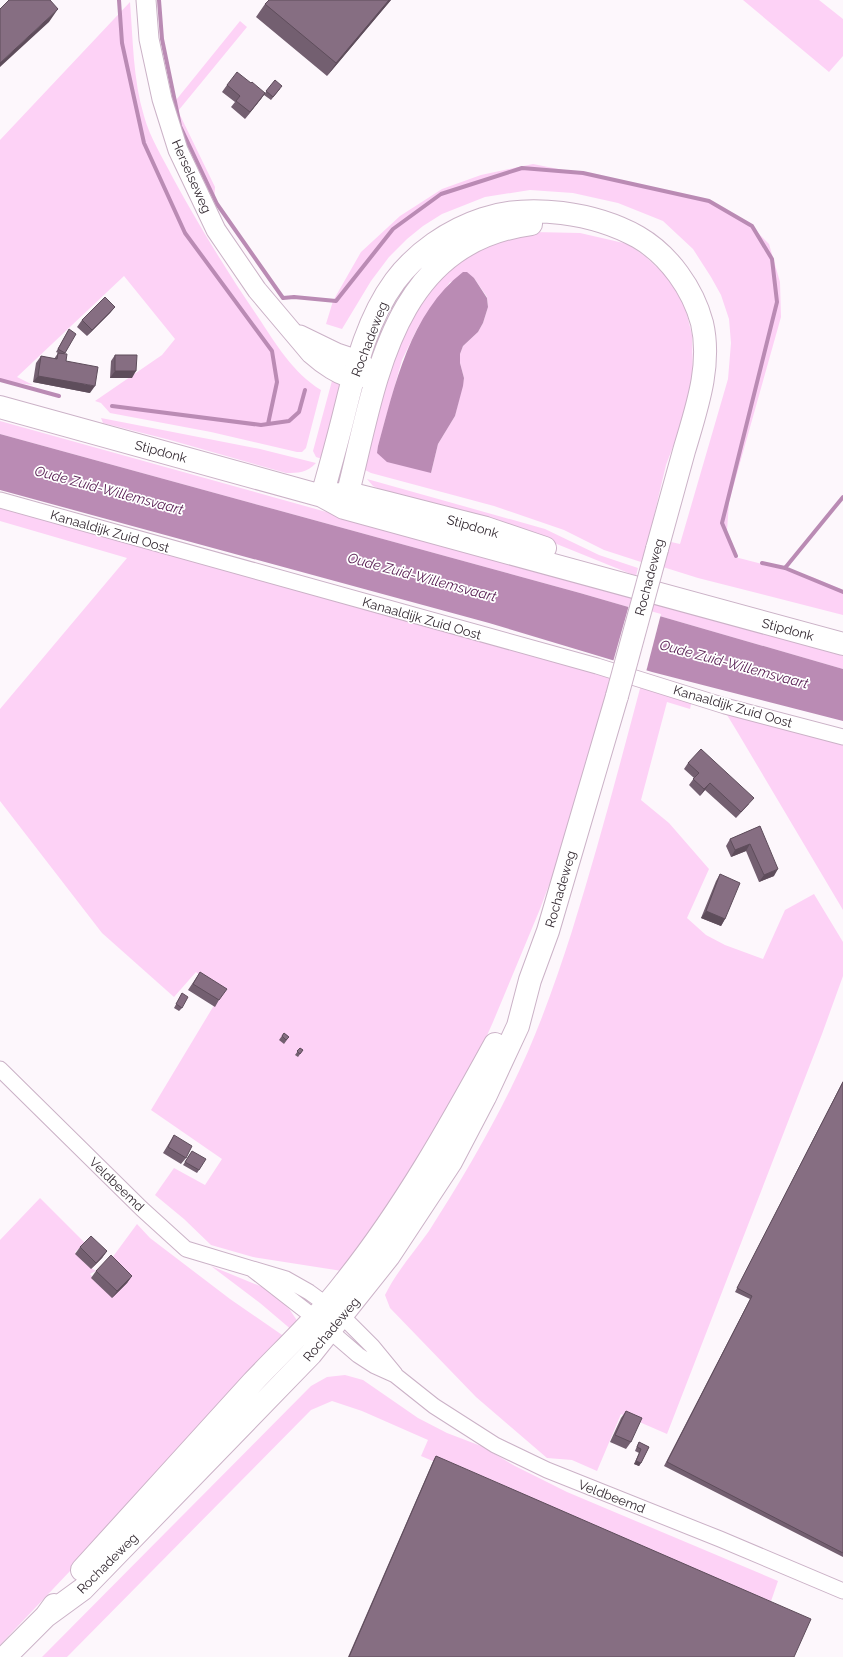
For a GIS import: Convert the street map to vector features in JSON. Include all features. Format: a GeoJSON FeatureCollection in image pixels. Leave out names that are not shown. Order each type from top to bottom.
{"type":"FeatureCollection","features":[{"type":"Feature","properties":{"kind":"main road","name":"Rochadeweg"},"geometry":{"type":"LineString","coordinates":[[5,1657],[46,1616],[72,1581],[248,1388],[328,1318],[389,1256],[451,1162],[485,1097],[518,1026],[530,980],[548,931],[617,696],[701,389],[705,356],[702,323],[693,300],[679,274],[662,256],[639,237],[617,227],[558,212],[521,212],[484,218],[455,230],[441,238],[418,256],[395,281],[376,313],[356,369],[322,496]]}},
{"type":"Feature","properties":{"kind":"main road","name":"Rochadeweg"},"geometry":{"type":"LineString","coordinates":[[346,500],[377,375],[391,337],[415,291],[453,255],[480,239],[509,228],[541,222],[592,220]]}},
{"type":"Feature","properties":{"kind":"main road","name":"Stipdonk"},"geometry":{"type":"LineString","coordinates":[[0,407],[322,496],[346,500],[594,576],[843,644]]}},
{"type":"Feature","properties":{"kind":"street","name":"Herselseweg"},"geometry":{"type":"LineString","coordinates":[[146,0],[150,39],[162,100],[178,150],[216,230],[257,290],[290,329],[325,348],[356,369],[377,375]]}},
{"type":"Feature","properties":{"kind":"street","name":"Kanaaldijk Zuid Oost"},"geometry":{"type":"LineString","coordinates":[[0,500],[597,666],[725,706],[843,737]]}},
{"type":"Feature","properties":{"kind":"street","name":"Veldbeemd"},"geometry":{"type":"LineString","coordinates":[[0,1069],[142,1209],[186,1249],[286,1279],[328,1318],[381,1357],[395,1376],[434,1406],[495,1445],[547,1470],[720,1539],[843,1591]]}},
{"type":"Feature","properties":{"kind":"shaded area"},"geometry":{"type":"Polygon","coordinates":[[[743,0],[819,0],[843,19],[843,56],[829,72],[743,0]]]}},
{"type":"Feature","properties":{"kind":"shaded area"},"geometry":{"type":"Polygon","coordinates":[[[130,2],[134,59],[140,102],[153,140],[203,231],[272,337],[294,367],[321,390],[306,448],[302,452],[211,432],[110,413],[101,403],[95,401],[162,355],[175,339],[124,276],[17,377],[33,385],[0,381],[0,140],[130,2]]]}},
{"type":"Feature","properties":{"kind":"shaded area"},"geometry":{"type":"Polygon","coordinates":[[[240,21],[247,27],[178,111],[215,187],[214,203],[168,110],[240,21]]]}},
{"type":"Feature","properties":{"kind":"shaded area"},"geometry":{"type":"Polygon","coordinates":[[[533,164],[669,191],[713,202],[747,222],[769,244],[780,282],[781,317],[729,502],[727,531],[735,557],[812,577],[843,590],[843,615],[641,562],[604,550],[564,530],[494,506],[371,473],[363,469],[380,387],[426,290],[474,250],[534,232],[580,233],[628,244],[646,257],[665,275],[684,303],[692,335],[693,382],[688,407],[666,465],[649,537],[680,544],[728,379],[731,343],[729,319],[721,295],[711,277],[693,249],[663,221],[618,203],[573,193],[530,190],[485,197],[442,214],[423,226],[389,257],[371,281],[342,329],[326,324],[333,301],[361,252],[400,216],[442,189],[481,175],[533,164]],[[474,278],[450,282],[418,327],[402,360],[378,446],[431,473],[438,444],[455,416],[464,378],[460,363],[460,354],[463,346],[478,332],[483,323],[488,307],[487,297],[474,278]]]}},
{"type":"Feature","properties":{"kind":"shaded area"},"geometry":{"type":"Polygon","coordinates":[[[333,377],[339,384],[340,395],[322,459],[316,457],[313,451],[333,377]]]}},
{"type":"Feature","properties":{"kind":"shaded area"},"geometry":{"type":"Polygon","coordinates":[[[101,418],[260,449],[316,463],[306,471],[286,473],[170,440],[103,423],[101,418]]]}},
{"type":"Feature","properties":{"kind":"shaded area"},"geometry":{"type":"Polygon","coordinates":[[[0,421],[843,656],[843,669],[580,593],[0,434],[0,421]]]}},
{"type":"Feature","properties":{"kind":"shaded area"},"geometry":{"type":"Polygon","coordinates":[[[367,479],[545,529],[599,555],[638,568],[636,576],[517,528],[383,491],[373,486],[367,479]]]}},
{"type":"Feature","properties":{"kind":"shaded area"},"geometry":{"type":"Polygon","coordinates":[[[0,505],[612,672],[567,831],[552,877],[493,1022],[469,1076],[412,1174],[342,1271],[253,1257],[211,1245],[184,1219],[155,1195],[174,1168],[205,1185],[222,1159],[151,1110],[222,992],[196,972],[174,997],[102,933],[0,801],[0,709],[127,558],[0,521],[0,505]]]}},
{"type":"Feature","properties":{"kind":"shaded area"},"geometry":{"type":"Polygon","coordinates":[[[642,681],[693,695],[690,709],[667,702],[641,800],[669,823],[709,869],[687,918],[706,935],[725,945],[763,959],[785,910],[814,894],[843,942],[843,976],[822,1034],[667,1434],[621,1414],[597,1471],[572,1460],[547,1458],[476,1397],[390,1308],[385,1295],[400,1270],[429,1231],[451,1196],[502,1106],[529,1050],[552,991],[582,900],[642,681]]]}},
{"type":"Feature","properties":{"kind":"shaded area"},"geometry":{"type":"Polygon","coordinates":[[[724,710],[843,744],[843,910],[738,733],[724,710]]]}},
{"type":"Feature","properties":{"kind":"shaded area"},"geometry":{"type":"Polygon","coordinates":[[[40,1198],[85,1243],[75,1252],[88,1266],[96,1271],[90,1274],[109,1294],[109,1262],[137,1224],[150,1238],[230,1299],[285,1337],[159,1477],[0,1645],[0,1240],[40,1198]]]}},
{"type":"Feature","properties":{"kind":"shaded area"},"geometry":{"type":"Polygon","coordinates":[[[211,1266],[272,1291],[290,1310],[298,1322],[293,1331],[260,1303],[211,1266]]]}},
{"type":"Feature","properties":{"kind":"shaded area"},"geometry":{"type":"Polygon","coordinates":[[[345,1375],[363,1380],[418,1418],[447,1433],[481,1446],[515,1466],[567,1492],[778,1581],[770,1604],[421,1456],[428,1440],[362,1411],[332,1401],[311,1410],[67,1657],[42,1657],[311,1386],[327,1377],[345,1375]]]}},
{"type":"Feature","properties":{"kind":"water"},"geometry":{"type":"Polygon","coordinates":[[[463,272],[467,272],[474,278],[487,298],[488,307],[483,323],[478,332],[463,346],[460,354],[460,363],[464,378],[455,416],[438,444],[431,473],[387,462],[377,453],[378,446],[398,375],[407,352],[417,329],[430,308],[445,289],[463,272]]]}},
{"type":"Feature","properties":{"kind":"water","name":"Oude Zuid-Willemsvaart"},"geometry":{"type":"Polygon","coordinates":[[[0,434],[580,593],[843,669],[843,721],[652,672],[489,623],[0,490],[0,434]]]}},
{"type":"Feature","properties":{"kind":"pier"},"geometry":{"type":"Polygon","coordinates":[[[629,605],[661,614],[646,672],[613,662],[629,605]]]}},
{"type":"Feature","properties":{"kind":"building"},"geometry":{"type":"Polygon","coordinates":[[[9,0],[50,0],[58,9],[0,63],[0,9],[9,0]]]}},
{"type":"Feature","properties":{"kind":"building"},"geometry":{"type":"Polygon","coordinates":[[[269,0],[389,0],[336,63],[265,4],[269,0]]]}},
{"type":"Feature","properties":{"kind":"building"},"geometry":{"type":"Polygon","coordinates":[[[237,72],[265,93],[250,112],[236,101],[240,96],[227,85],[237,72]]]}},
{"type":"Feature","properties":{"kind":"building"},"geometry":{"type":"Polygon","coordinates":[[[275,80],[282,86],[273,97],[266,91],[275,80]]]}},
{"type":"Feature","properties":{"kind":"building"},"geometry":{"type":"Polygon","coordinates":[[[105,297],[115,307],[92,330],[82,320],[105,297]]]}},
{"type":"Feature","properties":{"kind":"building"},"geometry":{"type":"Polygon","coordinates":[[[69,329],[76,334],[65,353],[58,349],[69,329]]]}},
{"type":"Feature","properties":{"kind":"building"},"geometry":{"type":"Polygon","coordinates":[[[58,353],[67,354],[66,361],[98,367],[95,386],[38,376],[41,356],[57,359],[58,353]]]}},
{"type":"Feature","properties":{"kind":"building"},"geometry":{"type":"Polygon","coordinates":[[[115,355],[137,355],[136,371],[115,371],[115,355]]]}},
{"type":"Feature","properties":{"kind":"building"},"geometry":{"type":"Polygon","coordinates":[[[701,749],[754,798],[741,812],[710,783],[704,789],[693,779],[699,773],[688,763],[701,749]]]}},
{"type":"Feature","properties":{"kind":"building"},"geometry":{"type":"Polygon","coordinates":[[[760,826],[778,869],[764,875],[750,844],[735,850],[730,839],[760,826]]]}},
{"type":"Feature","properties":{"kind":"building"},"geometry":{"type":"Polygon","coordinates":[[[720,874],[740,883],[725,919],[706,911],[720,874]]]}},
{"type":"Feature","properties":{"kind":"building"},"geometry":{"type":"Polygon","coordinates":[[[200,972],[227,989],[219,1000],[193,984],[200,972]]]}},
{"type":"Feature","properties":{"kind":"building"},"geometry":{"type":"Polygon","coordinates":[[[182,993],[188,997],[182,1008],[176,1004],[182,993]]]}},
{"type":"Feature","properties":{"kind":"building"},"geometry":{"type":"Polygon","coordinates":[[[284,1033],[289,1037],[286,1040],[282,1036],[284,1033]]]}},
{"type":"Feature","properties":{"kind":"building"},"geometry":{"type":"Polygon","coordinates":[[[300,1048],[303,1050],[300,1054],[297,1051],[300,1048]]]}},
{"type":"Feature","properties":{"kind":"building"},"geometry":{"type":"Polygon","coordinates":[[[843,1082],[843,1553],[667,1462],[752,1296],[737,1288],[843,1082]]]}},
{"type":"Feature","properties":{"kind":"building"},"geometry":{"type":"Polygon","coordinates":[[[174,1135],[192,1146],[186,1158],[168,1147],[174,1135]]]}},
{"type":"Feature","properties":{"kind":"building"},"geometry":{"type":"Polygon","coordinates":[[[192,1151],[206,1159],[199,1170],[185,1162],[192,1151]]]}},
{"type":"Feature","properties":{"kind":"building"},"geometry":{"type":"Polygon","coordinates":[[[91,1236],[107,1251],[96,1263],[80,1247],[91,1236]]]}},
{"type":"Feature","properties":{"kind":"building"},"geometry":{"type":"Polygon","coordinates":[[[111,1255],[132,1276],[117,1291],[96,1271],[111,1255]]]}},
{"type":"Feature","properties":{"kind":"building"},"geometry":{"type":"Polygon","coordinates":[[[626,1411],[642,1418],[631,1442],[615,1435],[626,1411]]]}},
{"type":"Feature","properties":{"kind":"building"},"geometry":{"type":"Polygon","coordinates":[[[639,1442],[649,1447],[641,1463],[636,1461],[641,1449],[637,1447],[639,1442]]]}},
{"type":"Feature","properties":{"kind":"building"},"geometry":{"type":"Polygon","coordinates":[[[436,1456],[811,1619],[794,1657],[349,1657],[436,1456]]]}},
{"type":"Feature","properties":{"kind":"waterway"},"geometry":{"type":"LineString","coordinates":[[119,0],[122,43],[144,143],[185,233],[272,351],[277,382],[268,424]]}},
{"type":"Feature","properties":{"kind":"waterway"},"geometry":{"type":"LineString","coordinates":[[159,0],[162,39],[180,126],[217,204],[283,298],[294,297],[336,301],[393,229],[441,194],[522,168],[583,173],[709,201],[752,226],[772,259],[777,302],[722,523],[736,556]]}},
{"type":"Feature","properties":{"kind":"waterway"},"geometry":{"type":"LineString","coordinates":[[0,380],[59,396]]}},
{"type":"Feature","properties":{"kind":"waterway"},"geometry":{"type":"LineString","coordinates":[[112,406],[261,425],[289,421],[299,412],[305,390]]}},
{"type":"Feature","properties":{"kind":"waterway"},"geometry":{"type":"LineString","coordinates":[[843,497],[785,568],[843,592]]}},
{"type":"Feature","properties":{"kind":"waterway"},"geometry":{"type":"LineString","coordinates":[[762,563],[785,568]]}}]}
